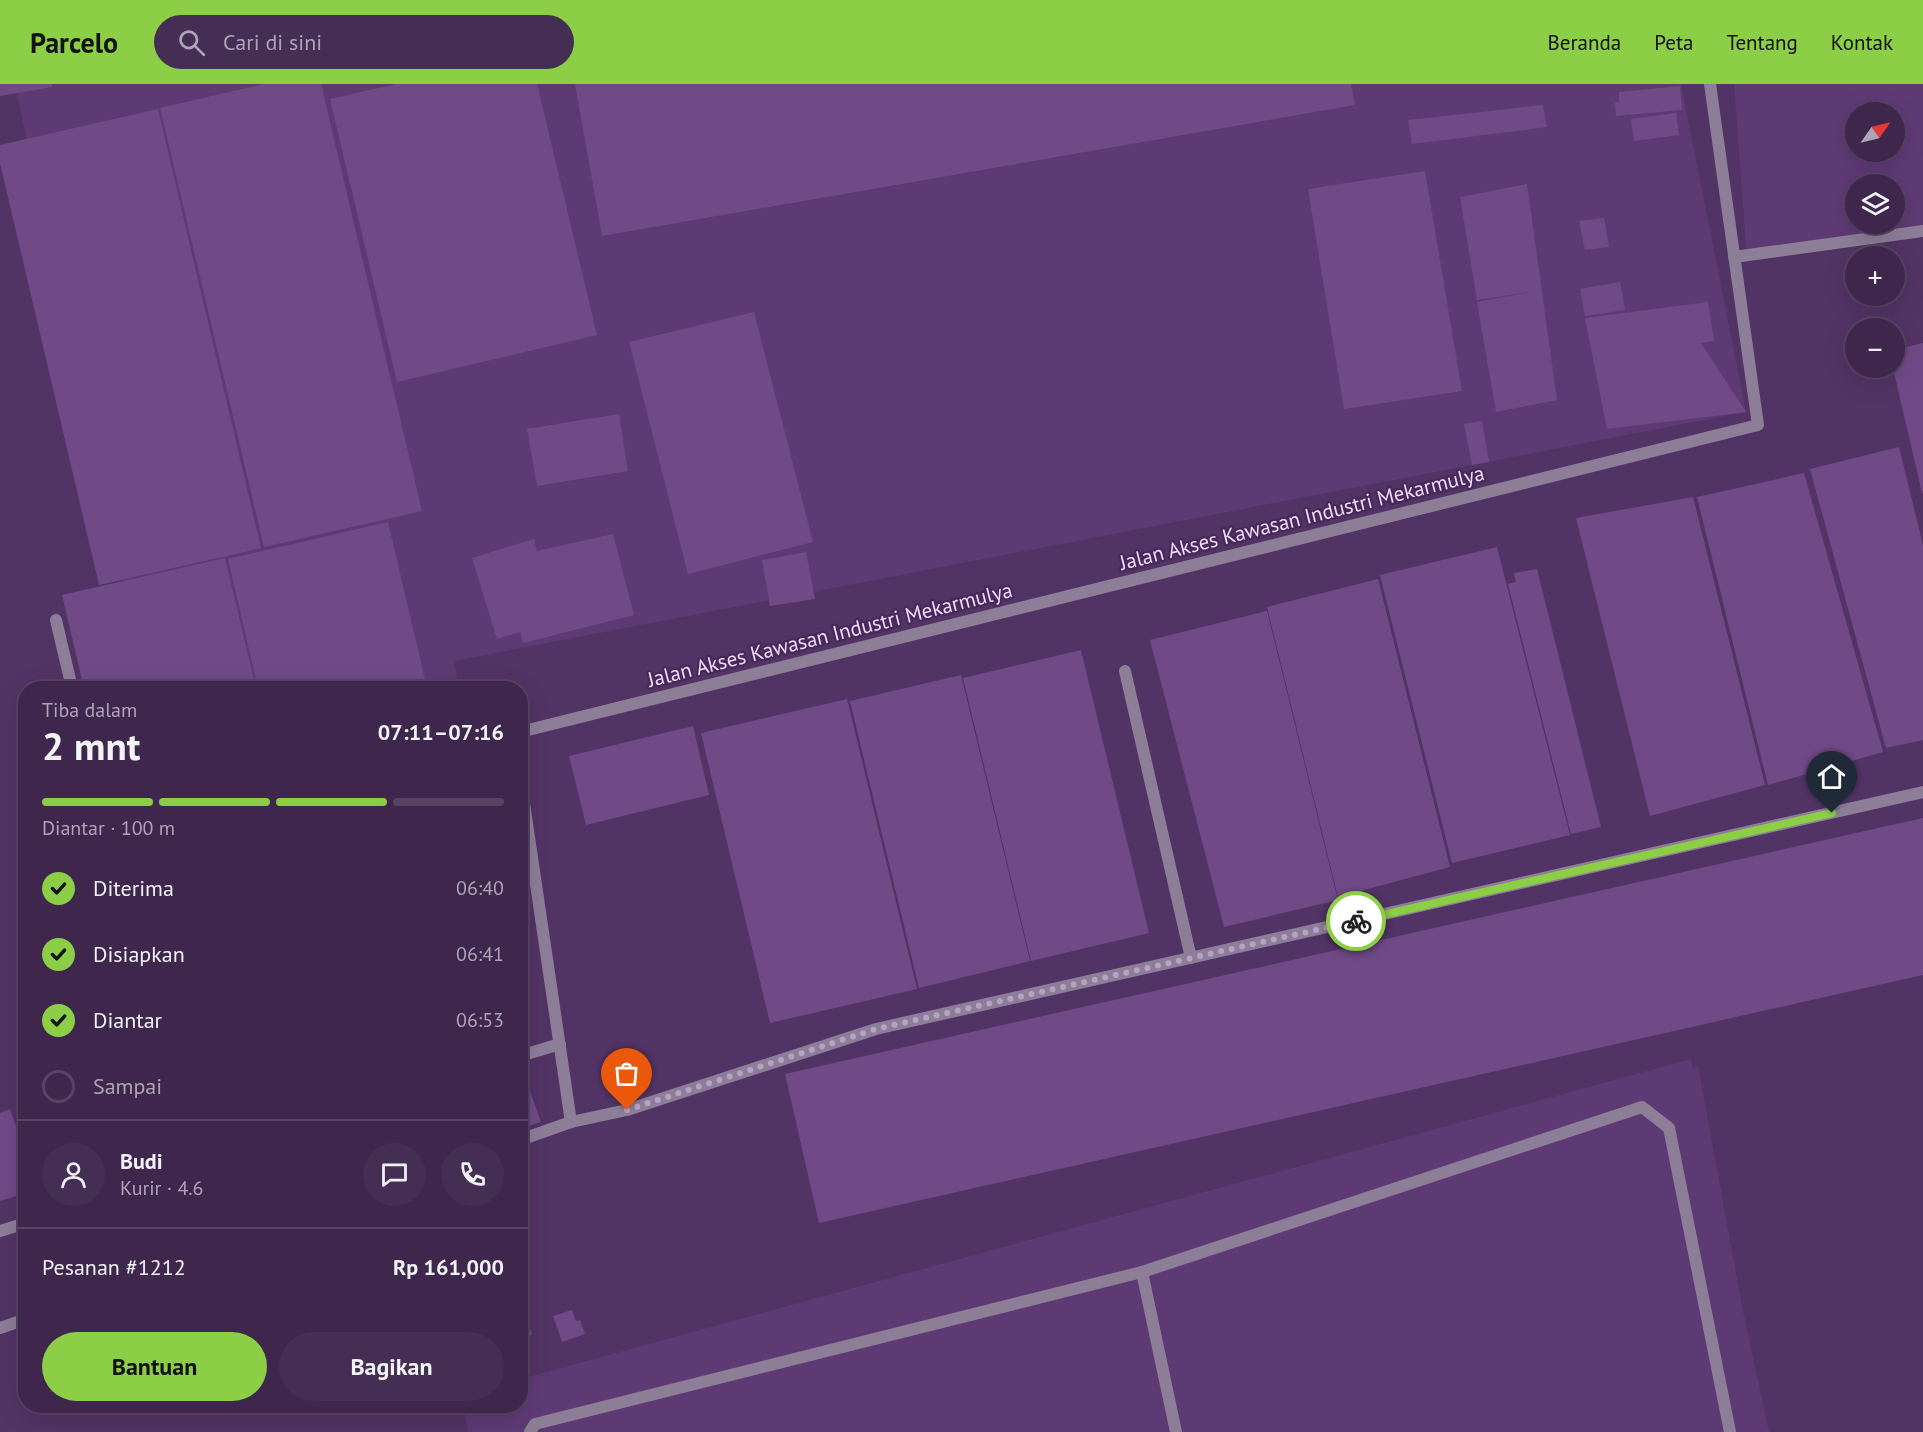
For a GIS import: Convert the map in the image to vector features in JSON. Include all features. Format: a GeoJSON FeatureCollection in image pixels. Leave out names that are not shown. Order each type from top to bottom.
{"type":"FeatureCollection","features":[{"type":"Feature","properties":{"kind":"street","name":"Jalan Akses Kawasan Industri Mekarmulya"},"geometry":{"type":"LineString","coordinates":[[528,730],[1758,426],[1710,84]]}},
{"type":"Feature","properties":{"kind":"street"},"geometry":{"type":"LineString","coordinates":[[1734,257],[1923,231]]}},
{"type":"Feature","properties":{"kind":"street"},"geometry":{"type":"LineString","coordinates":[[56,620],[70,681]]}},
{"type":"Feature","properties":{"kind":"street"},"geometry":{"type":"LineString","coordinates":[[1125,671],[1191,958]]}},
{"type":"Feature","properties":{"kind":"street"},"geometry":{"type":"LineString","coordinates":[[528,1137],[571,1122],[627,1110],[876,1029],[1923,792]]}},
{"type":"Feature","properties":{"kind":"street"},"geometry":{"type":"LineString","coordinates":[[528,830],[571,1122]]}},
{"type":"Feature","properties":{"kind":"street"},"geometry":{"type":"LineString","coordinates":[[528,1054],[560,1044]]}},
{"type":"Feature","properties":{"kind":"street"},"geometry":{"type":"LineString","coordinates":[[530,1432],[535,1424],[1142,1272],[1642,1107],[1670,1128],[1730,1432]]}},
{"type":"Feature","properties":{"kind":"street"},"geometry":{"type":"LineString","coordinates":[[0,1231],[18,1225]]}},
{"type":"Feature","properties":{"kind":"street"},"geometry":{"type":"LineString","coordinates":[[1142,1272],[1176,1432]]}},
{"type":"Feature","properties":{"kind":"street"},"geometry":{"type":"LineString","coordinates":[[0,1328],[18,1322]]}},
{"type":"Feature","properties":{"kind":"shaded area"},"geometry":{"type":"Polygon","coordinates":[[[15,84],[1681,84],[1746,412],[454,661],[458,681],[143,681],[15,84]]]}},
{"type":"Feature","properties":{"kind":"shaded area"},"geometry":{"type":"Polygon","coordinates":[[[1734,84],[1923,84],[1923,225],[1905,229],[1905,174],[1845,174],[1845,234],[1878,234],[1747,260],[1734,84]]]}},
{"type":"Feature","properties":{"kind":"shaded area"},"geometry":{"type":"Polygon","coordinates":[[[1691,1059],[1693,1068],[1698,1066],[1743,1311],[1769,1432],[468,1432],[465,1413],[528,1413],[528,1377],[1691,1059]]]}},
{"type":"Feature","properties":{"kind":"building"},"geometry":{"type":"Polygon","coordinates":[[[0,84],[52,84],[52,87],[0,96],[0,84]]]}},
{"type":"Feature","properties":{"kind":"building"},"geometry":{"type":"Polygon","coordinates":[[[264,84],[321,84],[422,511],[264,547],[160,108],[264,84]]]}},
{"type":"Feature","properties":{"kind":"building"},"geometry":{"type":"Polygon","coordinates":[[[396,84],[537,84],[597,335],[397,382],[330,99],[396,84]]]}},
{"type":"Feature","properties":{"kind":"building"},"geometry":{"type":"Polygon","coordinates":[[[575,84],[1351,84],[1355,105],[602,236],[575,84]]]}},
{"type":"Feature","properties":{"kind":"building"},"geometry":{"type":"Polygon","coordinates":[[[1680,86],[1682,110],[1616,116],[1615,103],[1619,102],[1619,92],[1680,86]]]}},
{"type":"Feature","properties":{"kind":"building"},"geometry":{"type":"Polygon","coordinates":[[[1543,105],[1547,127],[1412,144],[1408,120],[1543,105]]]}},
{"type":"Feature","properties":{"kind":"building"},"geometry":{"type":"Polygon","coordinates":[[[158,109],[261,548],[99,585],[0,163],[0,145],[158,109]]]}},
{"type":"Feature","properties":{"kind":"building"},"geometry":{"type":"Polygon","coordinates":[[[1676,113],[1679,135],[1634,141],[1631,119],[1676,113]]]}},
{"type":"Feature","properties":{"kind":"building"},"geometry":{"type":"Polygon","coordinates":[[[1425,171],[1462,391],[1344,409],[1308,189],[1425,171]]]}},
{"type":"Feature","properties":{"kind":"building"},"geometry":{"type":"Polygon","coordinates":[[[1527,184],[1557,400],[1496,412],[1477,302],[1530,292],[1477,300],[1460,197],[1527,184]]]}},
{"type":"Feature","properties":{"kind":"building"},"geometry":{"type":"Polygon","coordinates":[[[1604,218],[1609,247],[1585,250],[1579,221],[1604,218]]]}},
{"type":"Feature","properties":{"kind":"building"},"geometry":{"type":"Polygon","coordinates":[[[1620,282],[1625,310],[1585,316],[1580,289],[1620,282]]]}},
{"type":"Feature","properties":{"kind":"building"},"geometry":{"type":"Polygon","coordinates":[[[1708,302],[1714,341],[1701,343],[1746,412],[1607,429],[1585,318],[1708,302]]]}},
{"type":"Feature","properties":{"kind":"building"},"geometry":{"type":"Polygon","coordinates":[[[754,312],[813,542],[688,574],[629,342],[754,312]]]}},
{"type":"Feature","properties":{"kind":"building"},"geometry":{"type":"Polygon","coordinates":[[[1923,343],[1923,493],[1895,378],[1905,378],[1905,347],[1923,343]]]}},
{"type":"Feature","properties":{"kind":"building"},"geometry":{"type":"Polygon","coordinates":[[[619,414],[628,471],[537,486],[527,429],[619,414]]]}},
{"type":"Feature","properties":{"kind":"building"},"geometry":{"type":"Polygon","coordinates":[[[1482,421],[1489,462],[1472,465],[1464,424],[1482,421]]]}},
{"type":"Feature","properties":{"kind":"building"},"geometry":{"type":"Polygon","coordinates":[[[1899,447],[1923,545],[1923,740],[1886,748],[1810,469],[1899,447]]]}},
{"type":"Feature","properties":{"kind":"building"},"geometry":{"type":"Polygon","coordinates":[[[1804,473],[1883,752],[1768,785],[1697,497],[1804,473]]]}},
{"type":"Feature","properties":{"kind":"building"},"geometry":{"type":"Polygon","coordinates":[[[1693,497],[1765,785],[1650,816],[1576,518],[1693,497]]]}},
{"type":"Feature","properties":{"kind":"building"},"geometry":{"type":"Polygon","coordinates":[[[388,522],[425,681],[256,681],[228,559],[388,522]]]}},
{"type":"Feature","properties":{"kind":"building"},"geometry":{"type":"Polygon","coordinates":[[[613,534],[634,615],[523,643],[520,632],[497,639],[472,558],[534,539],[537,551],[613,534]]]}},
{"type":"Feature","properties":{"kind":"building"},"geometry":{"type":"Polygon","coordinates":[[[1497,547],[1570,835],[1452,863],[1380,575],[1497,547]]]}},
{"type":"Feature","properties":{"kind":"building"},"geometry":{"type":"Polygon","coordinates":[[[806,552],[815,599],[770,606],[762,560],[806,552]]]}},
{"type":"Feature","properties":{"kind":"building"},"geometry":{"type":"Polygon","coordinates":[[[225,558],[254,681],[82,681],[62,595],[225,558]]]}},
{"type":"Feature","properties":{"kind":"building"},"geometry":{"type":"Polygon","coordinates":[[[1537,569],[1601,827],[1571,834],[1508,584],[1516,582],[1514,573],[1537,569]]]}},
{"type":"Feature","properties":{"kind":"building"},"geometry":{"type":"Polygon","coordinates":[[[1378,579],[1450,867],[1338,897],[1267,607],[1378,579]]]}},
{"type":"Feature","properties":{"kind":"building"},"geometry":{"type":"Polygon","coordinates":[[[1267,611],[1338,900],[1224,927],[1150,640],[1267,611]]]}},
{"type":"Feature","properties":{"kind":"building"},"geometry":{"type":"Polygon","coordinates":[[[1081,650],[1149,933],[1031,961],[963,678],[1081,650]]]}},
{"type":"Feature","properties":{"kind":"building"},"geometry":{"type":"Polygon","coordinates":[[[961,675],[1030,961],[919,988],[850,701],[961,675]]]}},
{"type":"Feature","properties":{"kind":"building"},"geometry":{"type":"Polygon","coordinates":[[[847,699],[917,989],[770,1023],[701,733],[847,699]]]}},
{"type":"Feature","properties":{"kind":"building"},"geometry":{"type":"Polygon","coordinates":[[[693,726],[709,795],[586,825],[569,756],[693,726]]]}},
{"type":"Feature","properties":{"kind":"building"},"geometry":{"type":"Polygon","coordinates":[[[1923,818],[1923,975],[819,1223],[785,1074],[1923,818]]]}},
{"type":"Feature","properties":{"kind":"building"},"geometry":{"type":"Polygon","coordinates":[[[530,1091],[541,1122],[528,1126],[528,1092],[530,1091]]]}},
{"type":"Feature","properties":{"kind":"building"},"geometry":{"type":"Polygon","coordinates":[[[10,1109],[18,1132],[18,1195],[0,1201],[0,1113],[10,1109]]]}},
{"type":"Feature","properties":{"kind":"building"},"geometry":{"type":"Polygon","coordinates":[[[572,1310],[576,1321],[580,1320],[585,1334],[562,1342],[553,1316],[572,1310]]]}},
{"type":"Feature","properties":{"kind":"building"},"geometry":{"type":"Polygon","coordinates":[[[528,1321],[532,1335],[528,1336],[528,1321]]]}},
{"type":"Feature","properties":{"kind":"way so far"},"geometry":{"type":"LineString","coordinates":[[627,1110],[876,1029],[1356,921]]}},
{"type":"Feature","properties":{"kind":"route"},"geometry":{"type":"LineString","coordinates":[[1356,921],[1832,813]]}}]}
